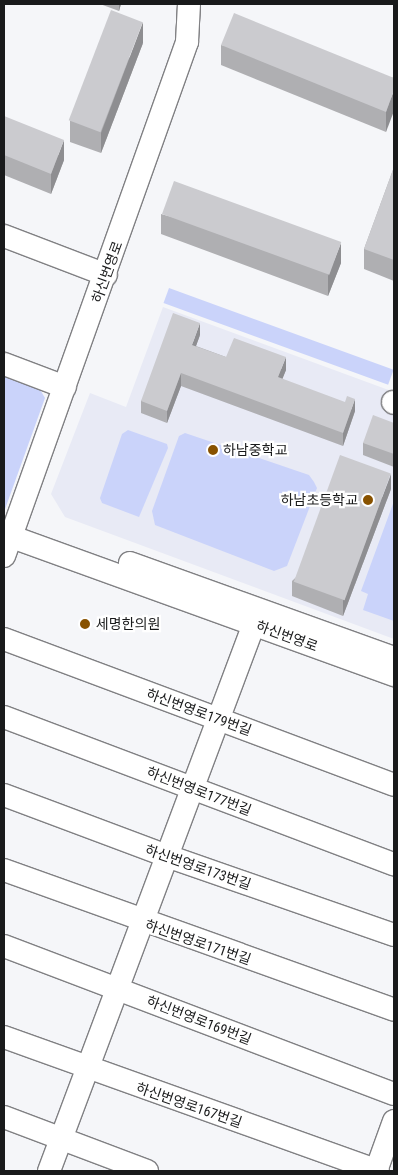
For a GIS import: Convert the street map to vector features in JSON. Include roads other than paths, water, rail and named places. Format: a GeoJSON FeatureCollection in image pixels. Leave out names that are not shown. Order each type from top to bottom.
{"type":"FeatureCollection","features":[{"type":"Feature","properties":{"kind":"street","name":"하신번영로"},"geometry":{"type":"LineString","coordinates":[[6,542],[106,274],[187,42],[189,4]]}},
{"type":"Feature","properties":{"kind":"street"},"geometry":{"type":"LineString","coordinates":[[4,236],[106,274]]}},
{"type":"Feature","properties":{"kind":"street"},"geometry":{"type":"LineString","coordinates":[[4,364],[65,387]]}},
{"type":"Feature","properties":{"kind":"street","name":"하신번영로"},"geometry":{"type":"LineString","coordinates":[[6,542],[33,529],[394,658]]}},
{"type":"Feature","properties":{"kind":"street","name":"하신번영로"},"geometry":{"type":"LineString","coordinates":[[6,542],[254,624],[394,676]]}},
{"type":"Feature","properties":{"kind":"street"},"geometry":{"type":"LineString","coordinates":[[49,1171],[254,624]]}},
{"type":"Feature","properties":{"kind":"street","name":"하신번영로179번길"},"geometry":{"type":"LineString","coordinates":[[4,639],[394,785]]}},
{"type":"Feature","properties":{"kind":"street","name":"하신번영로177번길"},"geometry":{"type":"LineString","coordinates":[[4,717],[394,864]]}},
{"type":"Feature","properties":{"kind":"street","name":"하신번영로173번길"},"geometry":{"type":"LineString","coordinates":[[4,795],[167,856],[394,935]]}},
{"type":"Feature","properties":{"kind":"street","name":"하신번영로171번길"},"geometry":{"type":"LineString","coordinates":[[4,870],[142,922],[394,1010]]}},
{"type":"Feature","properties":{"kind":"street","name":"하신번영로169번길"},"geometry":{"type":"LineString","coordinates":[[4,946],[394,1094]]}},
{"type":"Feature","properties":{"kind":"street","name":"하신번영로167번길"},"geometry":{"type":"LineString","coordinates":[[4,1037],[87,1070],[377,1171]]}},
{"type":"Feature","properties":{"kind":"street"},"geometry":{"type":"LineString","coordinates":[[4,1117],[147,1171]]}},
{"type":"Feature","properties":{"kind":"street"},"geometry":{"type":"LineString","coordinates":[[377,1171],[394,1121]]}},
{"type":"Feature","properties":{"kind":"place","name":"하남중학교"},"geometry":{"type":"Point","coordinates":[213,450]}},
{"type":"Feature","properties":{"kind":"place","name":"하남초등학교"},"geometry":{"type":"Point","coordinates":[368,500]}},
{"type":"Feature","properties":{"kind":"place","name":"세명한의원"},"geometry":{"type":"Point","coordinates":[85,624]}}]}
